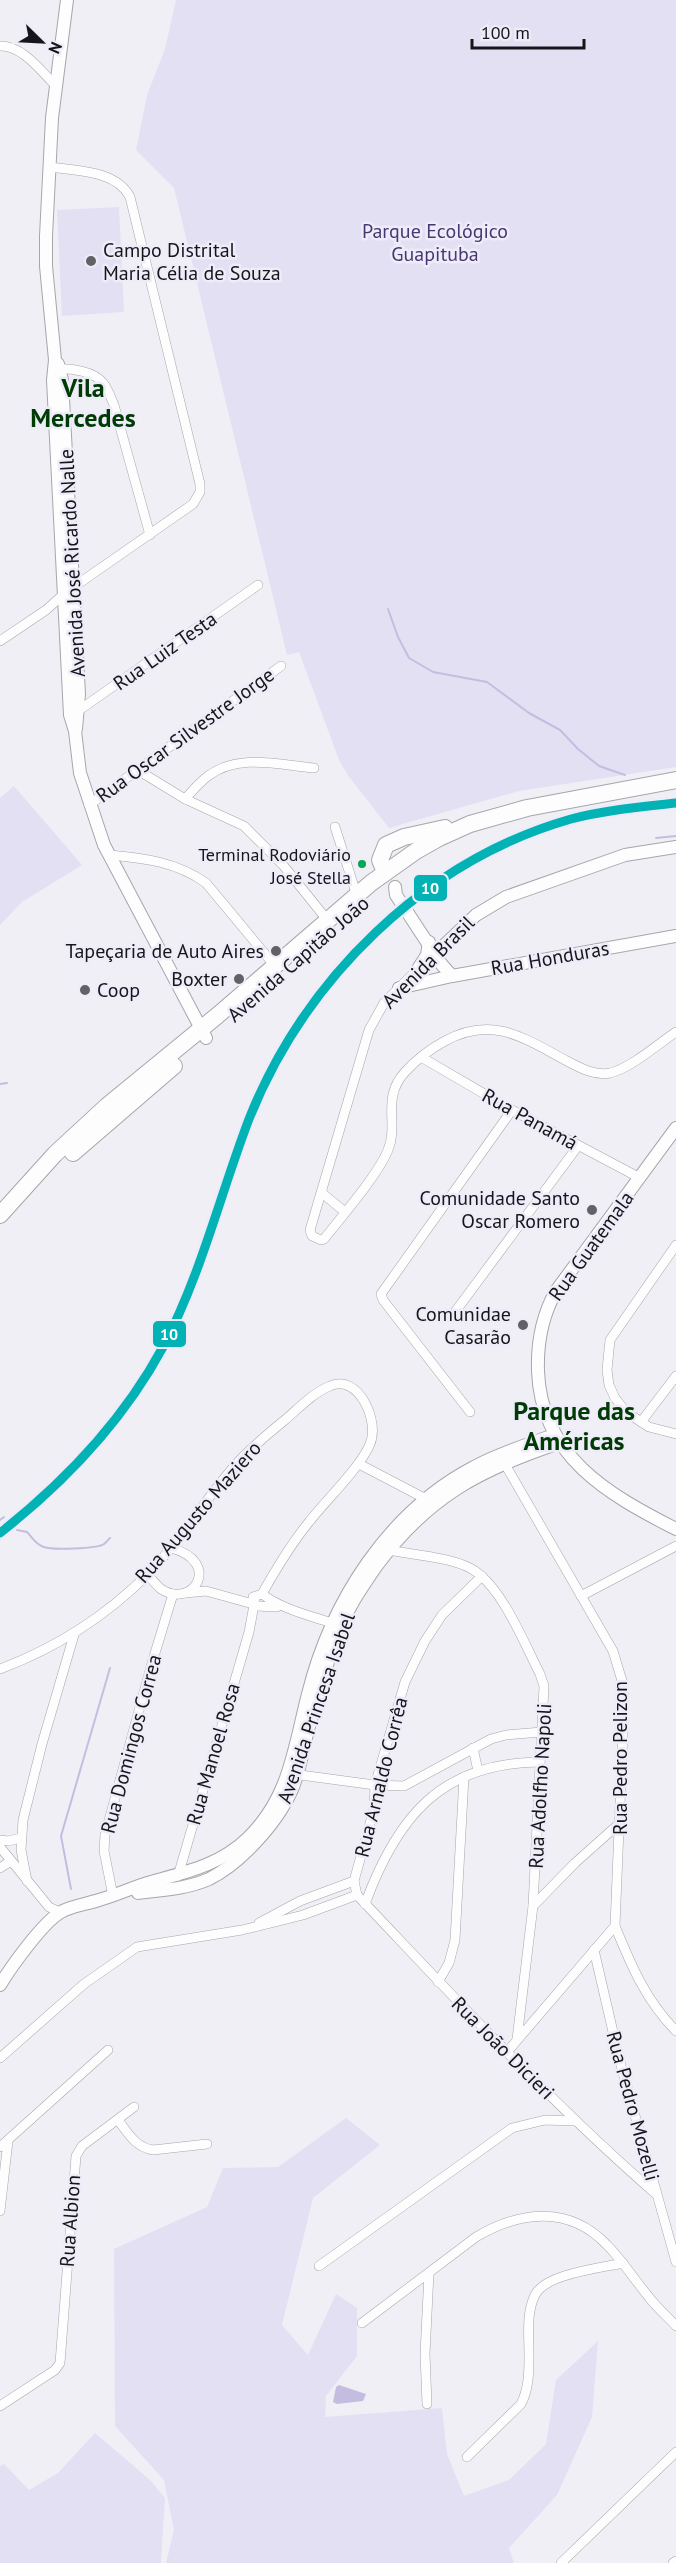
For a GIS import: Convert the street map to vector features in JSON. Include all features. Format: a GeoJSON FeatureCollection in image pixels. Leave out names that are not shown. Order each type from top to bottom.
{"type":"FeatureCollection","features":[{"type":"Feature","properties":{"kind":"highway","name":"Avenida Capitão João"},"geometry":{"type":"LineString","coordinates":[[433,846],[497,818],[527,808],[565,799],[676,780]]}},
{"type":"Feature","properties":{"kind":"highway","name":"Avenida Capitão João"},"geometry":{"type":"LineString","coordinates":[[203,1033],[393,886],[433,846],[470,824],[497,818]]}},
{"type":"Feature","properties":{"kind":"highway"},"geometry":{"type":"LineString","coordinates":[[393,886],[380,860],[383,849],[392,841],[470,824]]}},
{"type":"Feature","properties":{"kind":"highway"},"geometry":{"type":"LineString","coordinates":[[414,835],[433,846]]}},
{"type":"Feature","properties":{"kind":"highway","name":"Avenida Capitão João"},"geometry":{"type":"LineString","coordinates":[[110,1112],[357,896],[393,886]]}},
{"type":"Feature","properties":{"kind":"highway"},"geometry":{"type":"LineString","coordinates":[[0,1215],[55,1154],[110,1112]]}},
{"type":"Feature","properties":{"kind":"highway"},"geometry":{"type":"LineString","coordinates":[[0,1230],[110,1112]]}},
{"type":"Feature","properties":{"kind":"main road","name":"Avenida José Ricardo Nalle"},"geometry":{"type":"LineString","coordinates":[[67,0],[56,85],[46,266],[56,366],[75,731],[80,773],[89,805],[109,855],[203,1033]]}},
{"type":"Feature","properties":{"kind":"main road","name":"Avenida Brasil"},"geometry":{"type":"LineString","coordinates":[[431,941],[456,933],[487,906],[506,897],[625,855],[676,847]]}},
{"type":"Feature","properties":{"kind":"main road"},"geometry":{"type":"LineString","coordinates":[[393,886],[431,941],[442,965],[452,976]]}},
{"type":"Feature","properties":{"kind":"main road","name":"Rua Honduras"},"geometry":{"type":"LineString","coordinates":[[399,988],[452,976],[676,936]]}},
{"type":"Feature","properties":{"kind":"main road"},"geometry":{"type":"LineString","coordinates":[[418,969],[427,955],[431,941]]}},
{"type":"Feature","properties":{"kind":"main road","name":"Rua Guatemala"},"geometry":{"type":"LineString","coordinates":[[676,1128],[556,1291],[546,1312],[539,1344],[539,1386],[544,1411],[556,1439],[582,1468],[607,1488],[676,1529]]}},
{"type":"Feature","properties":{"kind":"main road","name":"Avenida Princesa Isabel"},"geometry":{"type":"LineString","coordinates":[[112,1896],[185,1887],[209,1879],[243,1855],[274,1822],[284,1806],[293,1774],[309,1690],[336,1625],[373,1557],[426,1498],[472,1468],[556,1439]]}},
{"type":"Feature","properties":{"kind":"main road","name":"Avenida Princesa Isabel"},"geometry":{"type":"LineString","coordinates":[[336,1625],[389,1550],[419,1518],[445,1495],[502,1458]]}},
{"type":"Feature","properties":{"kind":"main road","name":"Avenida Princesa Isabel"},"geometry":{"type":"LineString","coordinates":[[0,1985],[31,1942],[60,1912],[178,1876],[217,1861],[247,1838],[273,1807],[293,1774]]}},
{"type":"Feature","properties":{"kind":"street"},"geometry":{"type":"LineString","coordinates":[[0,46],[11,47],[21,53],[56,85]]}},
{"type":"Feature","properties":{"kind":"street"},"geometry":{"type":"LineString","coordinates":[[0,641],[46,610],[69,590],[194,504],[200,492],[200,484],[130,197],[120,185],[102,176],[50,167]]}},
{"type":"Feature","properties":{"kind":"street"},"geometry":{"type":"LineString","coordinates":[[56,366],[92,375],[102,381],[106,388],[114,405],[150,535]]}},
{"type":"Feature","properties":{"kind":"street","name":"Rua Luiz Testa"},"geometry":{"type":"LineString","coordinates":[[74,713],[258,585]]}},
{"type":"Feature","properties":{"kind":"street"},"geometry":{"type":"LineString","coordinates":[[46,610],[70,613]]}},
{"type":"Feature","properties":{"kind":"street","name":"Rua Oscar Silvestre Jorge"},"geometry":{"type":"LineString","coordinates":[[89,805],[282,666]]}},
{"type":"Feature","properties":{"kind":"street"},"geometry":{"type":"LineString","coordinates":[[185,799],[206,777],[235,763],[248,762],[314,768]]}},
{"type":"Feature","properties":{"kind":"street"},"geometry":{"type":"LineString","coordinates":[[136,769],[185,799],[235,821],[256,836],[328,921]]}},
{"type":"Feature","properties":{"kind":"street"},"geometry":{"type":"LineString","coordinates":[[335,826],[357,896]]}},
{"type":"Feature","properties":{"kind":"street"},"geometry":{"type":"LineString","coordinates":[[109,855],[144,858],[171,865],[196,877],[206,884],[275,966]]}},
{"type":"Feature","properties":{"kind":"street","name":"Avenida Brasil"},"geometry":{"type":"LineString","coordinates":[[345,1212],[324,1239],[312,1236],[310,1230],[369,1030],[376,1015],[418,969]]}},
{"type":"Feature","properties":{"kind":"street"},"geometry":{"type":"LineString","coordinates":[[322,1193],[345,1212],[384,1160],[391,1140],[390,1105],[393,1092],[404,1072],[421,1057],[457,1035],[473,1029],[490,1028],[518,1035],[589,1072],[611,1073],[676,1032]]}},
{"type":"Feature","properties":{"kind":"street","name":"Rua Panamá"},"geometry":{"type":"LineString","coordinates":[[421,1057],[512,1110],[640,1178]]}},
{"type":"Feature","properties":{"kind":"street"},"geometry":{"type":"LineString","coordinates":[[470,1412],[381,1297],[382,1290],[512,1110]]}},
{"type":"Feature","properties":{"kind":"street"},"geometry":{"type":"LineString","coordinates":[[452,1316],[578,1146]]}},
{"type":"Feature","properties":{"kind":"street"},"geometry":{"type":"LineString","coordinates":[[676,1245],[610,1340],[607,1370],[612,1392],[626,1412],[663,1432],[676,1434]]}},
{"type":"Feature","properties":{"kind":"street"},"geometry":{"type":"LineString","coordinates":[[641,1422],[676,1376]]}},
{"type":"Feature","properties":{"kind":"street","name":"Rua Augusto Maziero"},"geometry":{"type":"LineString","coordinates":[[0,1668],[48,1649],[74,1635],[148,1575],[238,1462],[313,1396],[331,1385],[344,1384],[350,1387],[370,1410],[374,1433],[359,1464]]}},
{"type":"Feature","properties":{"kind":"street","name":"Rua Pedro Pelizon"},"geometry":{"type":"LineString","coordinates":[[502,1458],[613,1651],[623,1684],[621,1822],[615,1926]]}},
{"type":"Feature","properties":{"kind":"street"},"geometry":{"type":"LineString","coordinates":[[359,1464],[426,1498]]}},
{"type":"Feature","properties":{"kind":"street","name":"Rua Manoel Rosa"},"geometry":{"type":"LineString","coordinates":[[178,1876],[260,1601],[278,1567],[307,1524],[359,1464]]}},
{"type":"Feature","properties":{"kind":"street"},"geometry":{"type":"LineString","coordinates":[[581,1596],[676,1546]]}},
{"type":"Feature","properties":{"kind":"street"},"geometry":{"type":"LineString","coordinates":[[171,1548],[191,1556],[199,1568],[201,1585],[206,1591]]}},
{"type":"Feature","properties":{"kind":"street","name":"Rua Adolfho Napoli"},"geometry":{"type":"LineString","coordinates":[[389,1550],[459,1564],[482,1576],[496,1592],[540,1674],[545,1696],[533,1906],[517,2039]]}},
{"type":"Feature","properties":{"kind":"street"},"geometry":{"type":"LineString","coordinates":[[148,1575],[157,1586],[173,1594],[206,1591],[260,1601],[336,1625]]}},
{"type":"Feature","properties":{"kind":"street"},"geometry":{"type":"LineString","coordinates":[[185,1593],[197,1583],[199,1576]]}},
{"type":"Feature","properties":{"kind":"street","name":"Rua Arnaldo Corrêa"},"geometry":{"type":"LineString","coordinates":[[357,1895],[354,1881],[374,1809],[375,1785],[405,1682],[425,1641],[442,1615],[482,1576]]}},
{"type":"Feature","properties":{"kind":"street","name":"Rua Domingos Correa"},"geometry":{"type":"LineString","coordinates":[[112,1896],[104,1851],[105,1834],[173,1594]]}},
{"type":"Feature","properties":{"kind":"street"},"geometry":{"type":"LineString","coordinates":[[27,1881],[21,1838],[23,1820],[42,1744],[74,1635]]}},
{"type":"Feature","properties":{"kind":"street"},"geometry":{"type":"LineString","coordinates":[[293,1774],[375,1785],[404,1786],[473,1748],[506,1736],[542,1732]]}},
{"type":"Feature","properties":{"kind":"street"},"geometry":{"type":"LineString","coordinates":[[473,1748],[478,1771]]}},
{"type":"Feature","properties":{"kind":"street"},"geometry":{"type":"LineString","coordinates":[[365,1904],[378,1868],[397,1835],[419,1808],[447,1786],[478,1771],[510,1762],[540,1762]]}},
{"type":"Feature","properties":{"kind":"street"},"geometry":{"type":"LineString","coordinates":[[440,1767],[447,1786]]}},
{"type":"Feature","properties":{"kind":"street"},"geometry":{"type":"LineString","coordinates":[[438,1982],[449,1963],[455,1940],[464,1778]]}},
{"type":"Feature","properties":{"kind":"street"},"geometry":{"type":"LineString","coordinates":[[533,1906],[575,1863],[621,1822]]}},
{"type":"Feature","properties":{"kind":"street"},"geometry":{"type":"LineString","coordinates":[[0,1840],[21,1838]]}},
{"type":"Feature","properties":{"kind":"street"},"geometry":{"type":"LineString","coordinates":[[0,1847],[48,1907],[60,1912]]}},
{"type":"Feature","properties":{"kind":"street"},"geometry":{"type":"LineString","coordinates":[[0,1868],[11,1861]]}},
{"type":"Feature","properties":{"kind":"street"},"geometry":{"type":"LineString","coordinates":[[252,1927],[300,1901],[354,1881]]}},
{"type":"Feature","properties":{"kind":"street"},"geometry":{"type":"LineString","coordinates":[[0,2058],[84,1984],[137,1947],[217,1936],[303,1915],[357,1895]]}},
{"type":"Feature","properties":{"kind":"street","name":"Rua João Dicieri"},"geometry":{"type":"LineString","coordinates":[[357,1895],[438,1982],[575,2121],[656,2194]]}},
{"type":"Feature","properties":{"kind":"street"},"geometry":{"type":"LineString","coordinates":[[507,2052],[615,1926],[636,1977],[654,2006],[676,2031]]}},
{"type":"Feature","properties":{"kind":"street","name":"Rua Pedro Mozelli"},"geometry":{"type":"LineString","coordinates":[[594,1950],[620,2062],[676,2262]]}},
{"type":"Feature","properties":{"kind":"street"},"geometry":{"type":"LineString","coordinates":[[0,2211],[4,2144],[108,2050]]}},
{"type":"Feature","properties":{"kind":"street","name":"Rua Albion"},"geometry":{"type":"LineString","coordinates":[[0,2405],[55,2370],[60,2363],[76,2156],[82,2146],[134,2107]]}},
{"type":"Feature","properties":{"kind":"street"},"geometry":{"type":"LineString","coordinates":[[118,2120],[134,2140],[145,2149],[207,2144]]}},
{"type":"Feature","properties":{"kind":"street"},"geometry":{"type":"LineString","coordinates":[[319,2266],[512,2128],[545,2120],[575,2121]]}},
{"type":"Feature","properties":{"kind":"street"},"geometry":{"type":"LineString","coordinates":[[362,2323],[495,2225],[521,2217],[541,2215],[559,2216],[577,2223],[606,2244],[648,2296],[676,2326]]}},
{"type":"Feature","properties":{"kind":"street"},"geometry":{"type":"LineString","coordinates":[[467,2457],[521,2404],[525,2397],[529,2361],[529,2323],[534,2296],[539,2289],[556,2279],[623,2263]]}},
{"type":"Feature","properties":{"kind":"street"},"geometry":{"type":"LineString","coordinates":[[427,2403],[425,2354],[429,2273]]}},
{"type":"Feature","properties":{"kind":"street"},"geometry":{"type":"LineString","coordinates":[[561,2563],[676,2452]]}},
{"type":"Feature","properties":{"kind":"green space","name":"Parque Ecológico Guapituba"},"geometry":{"type":"Polygon","coordinates":[[[176,0],[676,0],[676,767],[519,791],[389,828],[347,774],[339,760],[299,652],[287,655],[174,188],[136,150],[147,95],[165,49],[176,0]]]}},
{"type":"Feature","properties":{"kind":"green space","name":"Campo Distrital Maria Célia de Souza"},"geometry":{"type":"Polygon","coordinates":[[[119,207],[124,312],[62,316],[57,210],[119,207]]]}},
{"type":"Feature","properties":{"kind":"green space"},"geometry":{"type":"Polygon","coordinates":[[[14,786],[82,865],[22,902],[0,925],[0,798],[14,786]]]}},
{"type":"Feature","properties":{"kind":"green space"},"geometry":{"type":"Polygon","coordinates":[[[346,2118],[380,2145],[313,2198],[282,2325],[308,2355],[336,2294],[357,2308],[357,2356],[326,2396],[325,2417],[442,2408],[447,2454],[464,2496],[509,2480],[546,2444],[556,2380],[598,2341],[592,2417],[557,2495],[509,2548],[514,2563],[166,2563],[174,2530],[164,2480],[115,2426],[114,2249],[207,2207],[223,2168],[278,2167],[346,2118]]]}},
{"type":"Feature","properties":{"kind":"green space"},"geometry":{"type":"Polygon","coordinates":[[[95,2433],[150,2480],[165,2498],[161,2563],[0,2563],[0,2466],[4,2464],[29,2490],[58,2473],[95,2433]]]}},
{"type":"Feature","properties":{"kind":"shaded area"},"geometry":{"type":"Polygon","coordinates":[[[339,2385],[366,2394],[363,2401],[337,2404],[333,2402],[336,2387],[339,2385]]]}},
{"type":"Feature","properties":{"kind":"waterway"},"geometry":{"type":"LineString","coordinates":[[388,609],[398,637],[409,658],[433,672],[487,682],[529,713],[560,730],[599,766],[625,775]]}},
{"type":"Feature","properties":{"kind":"waterway"},"geometry":{"type":"LineString","coordinates":[[656,838],[676,836]]}},
{"type":"Feature","properties":{"kind":"waterway"},"geometry":{"type":"LineString","coordinates":[[0,1084],[7,1083]]}},
{"type":"Feature","properties":{"kind":"waterway"},"geometry":{"type":"LineString","coordinates":[[0,1520],[4,1517]]}},
{"type":"Feature","properties":{"kind":"waterway"},"geometry":{"type":"LineString","coordinates":[[17,1530],[27,1532],[34,1541],[48,1548],[100,1546],[110,1538]]}},
{"type":"Feature","properties":{"kind":"waterway"},"geometry":{"type":"LineString","coordinates":[[71,1889],[61,1836],[110,1668]]}},
{"type":"Feature","properties":{"kind":"transit line","name":"10"},"geometry":{"type":"LineString","coordinates":[[0,1533],[70,1471],[111,1425],[147,1374],[163,1347],[188,1292],[249,1119],[273,1068],[302,1019],[337,974],[376,932],[419,895],[467,864],[517,838],[584,816],[676,803]]}},
{"type":"Feature","properties":{"kind":"place","name":"Campo Distrital Maria Célia de Souza"},"geometry":{"type":"Point","coordinates":[91,261]}},
{"type":"Feature","properties":{"kind":"place","name":"Terminal Rodoviário José Stella"},"geometry":{"type":"Point","coordinates":[362,864]}},
{"type":"Feature","properties":{"kind":"place","name":"Tapeçaria de Auto Aires"},"geometry":{"type":"Point","coordinates":[276,951]}},
{"type":"Feature","properties":{"kind":"place","name":"Boxter"},"geometry":{"type":"Point","coordinates":[239,979]}},
{"type":"Feature","properties":{"kind":"place","name":"Coop"},"geometry":{"type":"Point","coordinates":[85,990]}},
{"type":"Feature","properties":{"kind":"place","name":"Comunidade Santo Oscar Romero"},"geometry":{"type":"Point","coordinates":[592,1210]}},
{"type":"Feature","properties":{"kind":"place","name":"Comunidae Casarão"},"geometry":{"type":"Point","coordinates":[523,1325]}},
{"type":"Feature","properties":{"kind":"district","name":"Vila Mercedes"},"geometry":{"type":"Point","coordinates":[83,402]}},
{"type":"Feature","properties":{"kind":"district","name":"Parque das Américas"},"geometry":{"type":"Point","coordinates":[574,1425]}}]}
